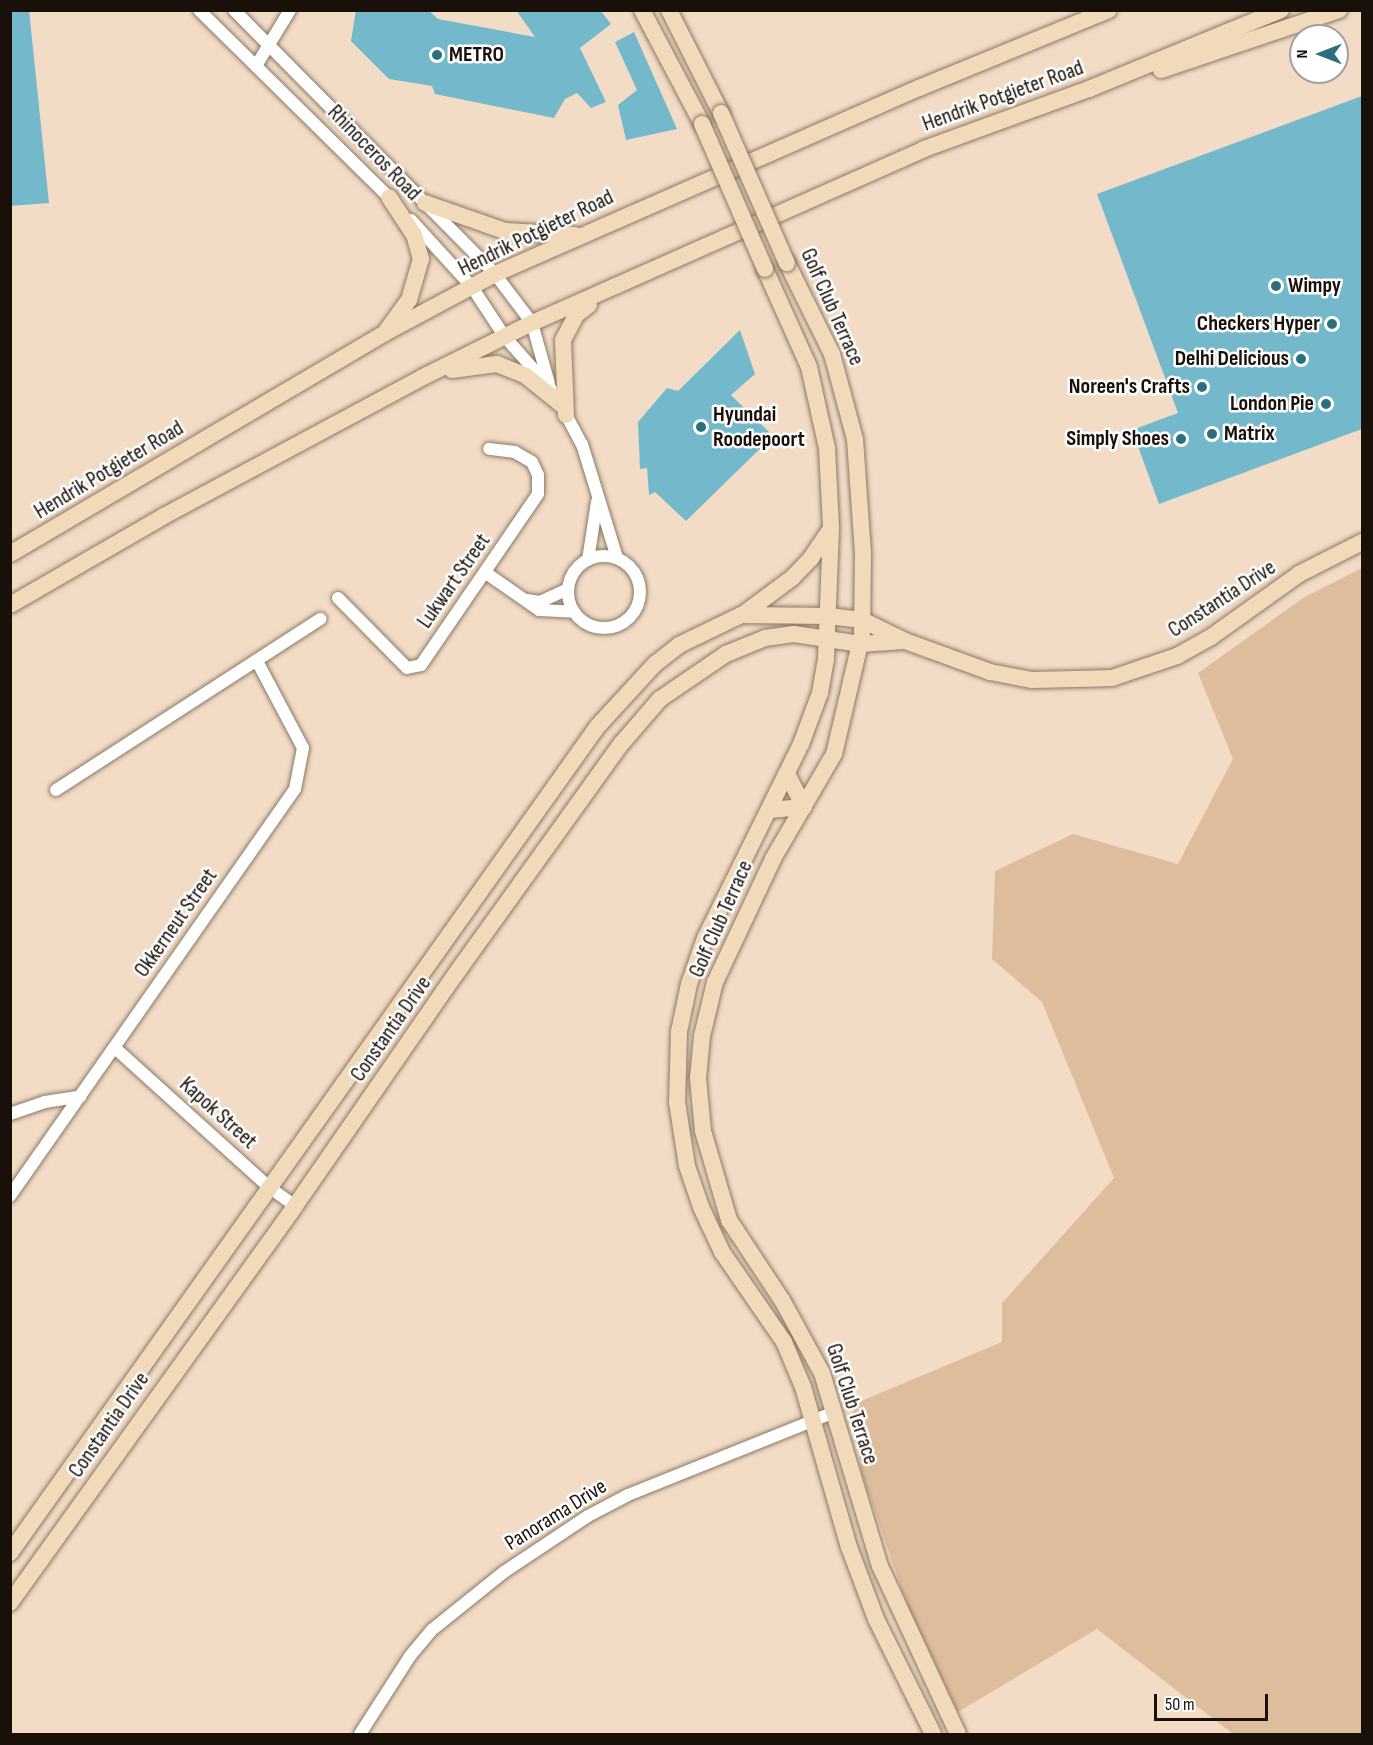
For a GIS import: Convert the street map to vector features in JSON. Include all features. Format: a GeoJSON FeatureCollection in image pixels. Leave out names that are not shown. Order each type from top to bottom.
{"type":"FeatureCollection","features":[{"type":"Feature","properties":{"kind":"street","name":"Rhinoceros Road"},"geometry":{"type":"LineString","coordinates":[[199,10],[389,196],[472,287],[505,337],[550,388]]}},
{"type":"Feature","properties":{"kind":"street","name":"Rhinoceros Road"},"geometry":{"type":"LineString","coordinates":[[234,10],[495,274],[532,323]]}},
{"type":"Feature","properties":{"kind":"street"},"geometry":{"type":"LineString","coordinates":[[256,66],[271,46],[290,10]]}},
{"type":"Feature","properties":{"kind":"street","name":"Golf Club Terrace"},"geometry":{"type":"LineString","coordinates":[[642,10],[702,124],[808,368],[820,412],[832,485],[828,637],[815,712],[705,938],[689,984],[679,1032],[677,1101],[687,1166],[701,1207],[722,1252],[784,1342],[813,1422],[849,1547],[876,1619],[933,1734]]}},
{"type":"Feature","properties":{"kind":"street","name":"Golf Club Terrace"},"geometry":{"type":"LineString","coordinates":[[669,10],[721,112],[787,263],[832,354],[855,439],[862,521],[860,644],[834,754],[773,858],[715,982],[702,1036],[699,1078],[708,1158],[729,1220],[807,1340],[834,1412],[880,1566],[958,1734]]}},
{"type":"Feature","properties":{"kind":"street"},"geometry":{"type":"LineString","coordinates":[[1044,35],[1096,10]]}},
{"type":"Feature","properties":{"kind":"street","name":"Hendrik Potgieter Road"},"geometry":{"type":"LineString","coordinates":[[10,554],[385,333],[495,274],[577,235],[1044,35],[1109,10]]}},
{"type":"Feature","properties":{"kind":"street","name":"Hendrik Potgieter Road"},"geometry":{"type":"LineString","coordinates":[[613,290],[924,149],[1089,89],[1281,10]]}},
{"type":"Feature","properties":{"kind":"street"},"geometry":{"type":"LineString","coordinates":[[1089,89],[1144,76],[1339,10]]}},
{"type":"Feature","properties":{"kind":"street"},"geometry":{"type":"LineString","coordinates":[[385,333],[410,300],[421,260],[414,235],[389,196]]}},
{"type":"Feature","properties":{"kind":"street"},"geometry":{"type":"LineString","coordinates":[[425,203],[468,221],[505,231],[577,235]]}},
{"type":"Feature","properties":{"kind":"street"},"geometry":{"type":"LineString","coordinates":[[10,605],[164,516],[421,378],[532,323],[613,290]]}},
{"type":"Feature","properties":{"kind":"street"},"geometry":{"type":"LineString","coordinates":[[563,410],[563,340],[577,314],[613,290]]}},
{"type":"Feature","properties":{"kind":"street"},"geometry":{"type":"LineString","coordinates":[[532,323],[550,388],[582,444],[617,558]]}},
{"type":"Feature","properties":{"kind":"street"},"geometry":{"type":"LineString","coordinates":[[421,378],[497,364],[526,376],[563,410]]}},
{"type":"Feature","properties":{"kind":"street","name":"Lukwart Street"},"geometry":{"type":"LineString","coordinates":[[339,598],[398,660],[411,669],[421,665],[532,505],[539,486],[532,462],[515,452],[489,449]]}},
{"type":"Feature","properties":{"kind":"street"},"geometry":{"type":"LineString","coordinates":[[588,560],[598,498]]}},
{"type":"Feature","properties":{"kind":"street"},"geometry":{"type":"LineString","coordinates":[[741,615],[777,592],[811,558],[831,528]]}},
{"type":"Feature","properties":{"kind":"street","name":"Constantia Drive"},"geometry":{"type":"LineString","coordinates":[[10,1553],[597,727],[637,681],[671,651],[706,629],[741,615],[829,615],[862,620],[905,641],[990,672],[1032,681],[1072,682],[1121,676],[1185,651],[1299,574],[1359,547]]}},
{"type":"Feature","properties":{"kind":"street"},"geometry":{"type":"LineString","coordinates":[[527,600],[540,602],[568,588],[578,567],[599,556],[617,558],[632,568],[638,578],[639,602],[634,613],[626,621],[604,628],[592,627],[574,612],[568,588]]}},
{"type":"Feature","properties":{"kind":"street"},"geometry":{"type":"LineString","coordinates":[[486,573],[538,610],[574,612]]}},
{"type":"Feature","properties":{"kind":"street"},"geometry":{"type":"LineString","coordinates":[[56,790],[321,619]]}},
{"type":"Feature","properties":{"kind":"street","name":"Constantia Drive"},"geometry":{"type":"LineString","coordinates":[[10,1603],[295,1206],[455,975],[622,743],[660,699],[697,671],[743,645],[794,634],[828,637],[860,644],[905,641]]}},
{"type":"Feature","properties":{"kind":"street","name":"Okkerneut Street"},"geometry":{"type":"LineString","coordinates":[[10,1196],[295,789],[303,748],[257,661]]}},
{"type":"Feature","properties":{"kind":"street"},"geometry":{"type":"LineString","coordinates":[[769,810],[804,807],[787,773]]}},
{"type":"Feature","properties":{"kind":"street","name":"Kapok Street"},"geometry":{"type":"LineString","coordinates":[[115,1048],[268,1187],[295,1206]]}},
{"type":"Feature","properties":{"kind":"street"},"geometry":{"type":"LineString","coordinates":[[10,1114],[45,1102],[81,1096]]}},
{"type":"Feature","properties":{"kind":"street","name":"Panorama Drive"},"geometry":{"type":"LineString","coordinates":[[360,1734],[410,1656],[433,1629],[504,1572],[588,1516],[628,1495],[834,1412]]}},
{"type":"Feature","properties":{"kind":"shaded area"},"geometry":{"type":"Polygon","coordinates":[[[1362,568],[1362,1734],[1233,1734],[1097,1629],[958,1712],[908,1607],[863,1477],[852,1423],[854,1404],[1002,1342],[1002,1303],[1114,1178],[1042,1002],[992,959],[995,871],[1073,834],[1178,864],[1233,759],[1198,673],[1303,598],[1362,568]]]}},
{"type":"Feature","properties":{"kind":"building"},"geometry":{"type":"Polygon","coordinates":[[[10,10],[29,10],[49,203],[10,206],[10,10]]]}},
{"type":"Feature","properties":{"kind":"building"},"geometry":{"type":"Polygon","coordinates":[[[356,10],[428,10],[438,19],[535,37],[516,10],[600,10],[611,24],[580,48],[606,102],[591,108],[577,93],[565,99],[554,118],[435,94],[432,86],[389,79],[351,41],[356,10]]]}},
{"type":"Feature","properties":{"kind":"building"},"geometry":{"type":"Polygon","coordinates":[[[634,32],[677,129],[626,140],[618,105],[637,90],[615,42],[634,32]]]}},
{"type":"Feature","properties":{"kind":"building"},"geometry":{"type":"Polygon","coordinates":[[[1362,96],[1362,429],[1159,504],[1132,430],[1178,413],[1097,194],[1362,96]]]}},
{"type":"Feature","properties":{"kind":"building","name":"Hyundai Roodepoort"},"geometry":{"type":"Polygon","coordinates":[[[740,330],[755,374],[731,395],[769,432],[770,439],[686,521],[655,492],[649,495],[647,468],[640,469],[638,422],[667,388],[678,391],[740,330]]]}},
{"type":"Feature","properties":{"kind":"place","name":"METRO"},"geometry":{"type":"Point","coordinates":[437,55]}},
{"type":"Feature","properties":{"kind":"place","name":"Wimpy"},"geometry":{"type":"Point","coordinates":[1276,286]}},
{"type":"Feature","properties":{"kind":"place","name":"Checkers Hyper"},"geometry":{"type":"Point","coordinates":[1332,324]}},
{"type":"Feature","properties":{"kind":"place","name":"Delhi Delicious"},"geometry":{"type":"Point","coordinates":[1301,359]}},
{"type":"Feature","properties":{"kind":"place","name":"Noreen's Crafts"},"geometry":{"type":"Point","coordinates":[1202,387]}},
{"type":"Feature","properties":{"kind":"place","name":"London Pie"},"geometry":{"type":"Point","coordinates":[1326,404]}},
{"type":"Feature","properties":{"kind":"place","name":"Hyundai Roodepoort"},"geometry":{"type":"Point","coordinates":[701,427]}},
{"type":"Feature","properties":{"kind":"place","name":"Matrix"},"geometry":{"type":"Point","coordinates":[1212,434]}},
{"type":"Feature","properties":{"kind":"place","name":"Simply Shoes"},"geometry":{"type":"Point","coordinates":[1181,439]}}]}
